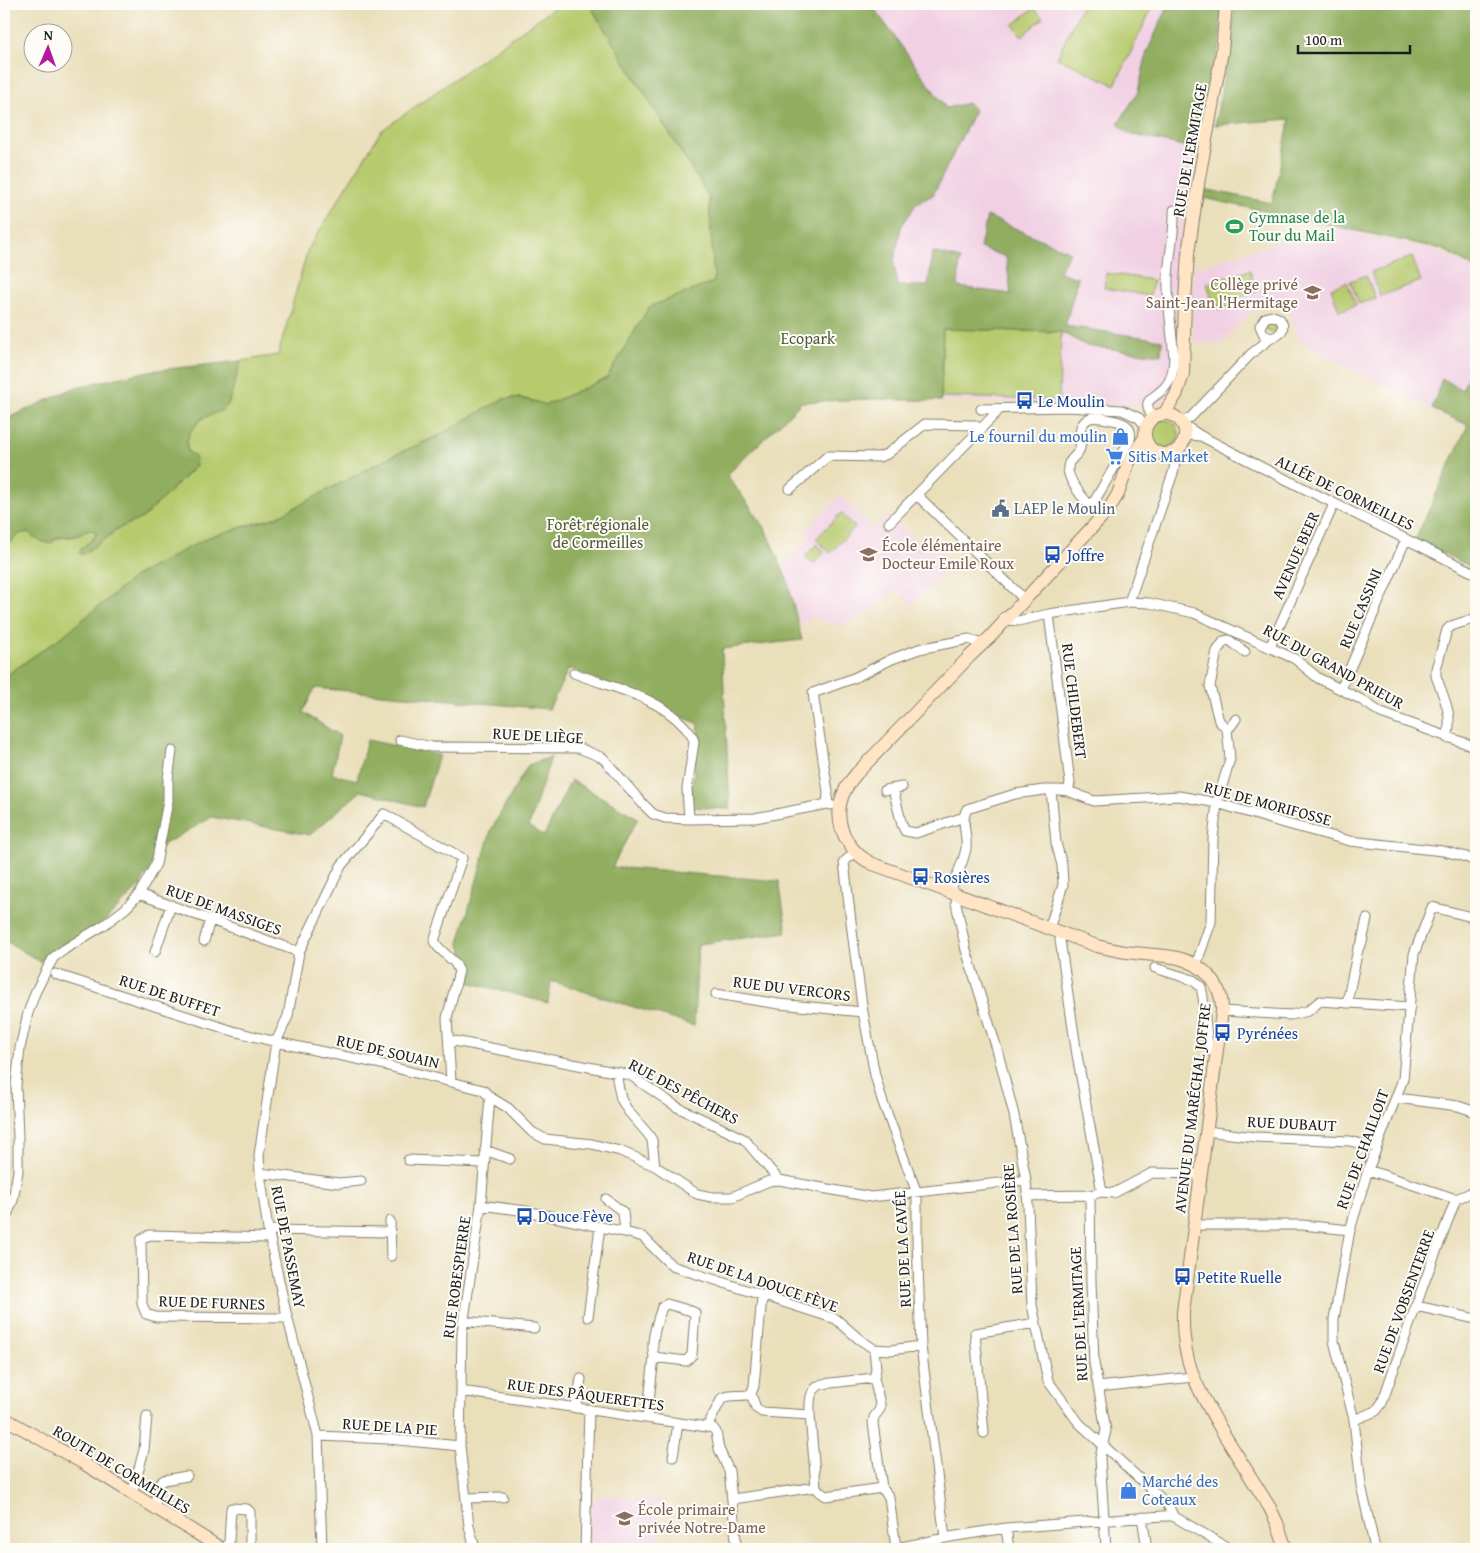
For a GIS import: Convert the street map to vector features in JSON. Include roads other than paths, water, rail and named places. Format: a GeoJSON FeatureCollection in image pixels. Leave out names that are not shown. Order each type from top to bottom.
{"type":"FeatureCollection","features":[{"type":"Feature","properties":{"kind":"street","name":"RUE DE L'ERMITAGE"},"geometry":{"type":"LineString","coordinates":[[993,630],[1114,502],[1129,462],[1152,424],[1176,395],[1182,378],[1188,254],[1195,202],[1222,52],[1226,4]]}},
{"type":"Feature","properties":{"kind":"street"},"geometry":{"type":"LineString","coordinates":[[1174,210],[1175,227],[1168,274],[1174,359],[1172,376],[1163,389],[1150,399],[1147,404],[1152,424],[1148,444],[1155,451],[1164,453],[1176,450]]}},
{"type":"Feature","properties":{"kind":"street","name":"RUE DE L'ERMITAGE"},"geometry":{"type":"LineString","coordinates":[[1183,421],[1180,404],[1188,385],[1191,366],[1185,301]]}},
{"type":"Feature","properties":{"kind":"street"},"geometry":{"type":"LineString","coordinates":[[1129,602],[1174,470],[1176,450],[1184,438],[1183,421],[1250,354],[1279,335],[1283,330],[1282,323],[1278,318],[1272,316],[1265,318],[1261,323],[1260,347]]}},
{"type":"Feature","properties":{"kind":"street"},"geometry":{"type":"LineString","coordinates":[[1262,333],[1266,337],[1272,338]]}},
{"type":"Feature","properties":{"kind":"street"},"geometry":{"type":"LineString","coordinates":[[982,409],[1067,408],[1122,410],[1152,424],[1173,416],[1183,421]]}},
{"type":"Feature","properties":{"kind":"street"},"geometry":{"type":"LineString","coordinates":[[889,523],[1000,410]]}},
{"type":"Feature","properties":{"kind":"street"},"geometry":{"type":"LineString","coordinates":[[1091,507],[1130,440],[1128,426],[1124,423],[1091,418],[1083,423],[1080,428],[1080,448],[1070,461],[1068,471],[1082,498],[1100,517]]}},
{"type":"Feature","properties":{"kind":"street","name":"ALLÉE DE CORMEILLES"},"geometry":{"type":"LineString","coordinates":[[1183,421],[1201,436],[1476,574]]}},
{"type":"Feature","properties":{"kind":"street"},"geometry":{"type":"LineString","coordinates":[[790,489],[828,456],[879,456],[887,454],[925,424],[974,425],[980,430]]}},
{"type":"Feature","properties":{"kind":"street"},"geometry":{"type":"LineString","coordinates":[[1184,438],[1190,435],[1201,436]]}},
{"type":"Feature","properties":{"kind":"street"},"geometry":{"type":"LineString","coordinates":[[1125,476],[1139,461],[1155,451]]}},
{"type":"Feature","properties":{"kind":"street"},"geometry":{"type":"LineString","coordinates":[[917,495],[1021,600]]}},
{"type":"Feature","properties":{"kind":"street","name":"AVENUE BEER"},"geometry":{"type":"LineString","coordinates":[[1270,647],[1334,504]]}},
{"type":"Feature","properties":{"kind":"street","name":"RUE CASSINI"},"geometry":{"type":"LineString","coordinates":[[1341,689],[1406,539]]}},
{"type":"Feature","properties":{"kind":"street","name":"RUE DU GRAND PRIEUR"},"geometry":{"type":"LineString","coordinates":[[834,805],[828,792],[813,693],[854,678],[892,659],[919,649],[969,639],[1018,621],[1049,614],[1129,602],[1149,603],[1194,613],[1295,658],[1318,678],[1341,689],[1381,713],[1476,747]]}},
{"type":"Feature","properties":{"kind":"street","name":"RUE CHILDEBERT"},"geometry":{"type":"LineString","coordinates":[[1049,614],[1070,783],[1068,791]]}},
{"type":"Feature","properties":{"kind":"street"},"geometry":{"type":"LineString","coordinates":[[1447,738],[1451,724],[1450,716],[1436,676],[1436,669],[1447,630],[1451,626],[1476,618]]}},
{"type":"Feature","properties":{"kind":"street"},"geometry":{"type":"LineString","coordinates":[[834,805],[857,773],[993,630]]}},
{"type":"Feature","properties":{"kind":"street"},"geometry":{"type":"LineString","coordinates":[[1236,645],[1240,633]]}},
{"type":"Feature","properties":{"kind":"street"},"geometry":{"type":"LineString","coordinates":[[1196,965],[1211,922],[1211,864],[1217,803],[1230,759],[1227,729],[1219,721],[1210,686],[1217,651],[1224,641],[1229,640],[1245,652]]}},
{"type":"Feature","properties":{"kind":"street"},"geometry":{"type":"LineString","coordinates":[[574,673],[660,706],[676,716],[689,731],[694,742],[687,789],[688,819]]}},
{"type":"Feature","properties":{"kind":"street"},"geometry":{"type":"LineString","coordinates":[[1227,729],[1236,719]]}},
{"type":"Feature","properties":{"kind":"street","name":"RUE DE LIÈGE"},"geometry":{"type":"LineString","coordinates":[[400,740],[432,747],[580,748],[603,758],[653,814],[665,818],[756,818],[834,805]]}},
{"type":"Feature","properties":{"kind":"street"},"geometry":{"type":"LineString","coordinates":[[4,1223],[12,1200],[18,1171],[16,1085],[20,1048],[35,993],[54,957],[104,925],[126,908],[139,894],[156,864],[168,801],[168,779],[172,751]]}},
{"type":"Feature","properties":{"kind":"street","name":"RUE DE MORIFOSSE"},"geometry":{"type":"LineString","coordinates":[[893,789],[905,831],[916,833],[964,817],[967,809],[1015,794],[1050,790],[1068,791],[1094,801],[1180,796],[1217,803],[1350,840],[1443,851],[1476,861]]}},
{"type":"Feature","properties":{"kind":"street"},"geometry":{"type":"LineString","coordinates":[[1049,929],[1063,885],[1062,865],[1056,843],[1050,790]]}},
{"type":"Feature","properties":{"kind":"street","name":"AVENUE DU MARÉCHAL JOFFRE"},"geometry":{"type":"LineString","coordinates":[[834,805],[848,843],[855,852],[873,864],[1102,948],[1177,958],[1196,965],[1209,975],[1218,987],[1222,1011],[1182,1323],[1185,1348],[1193,1377],[1206,1404],[1273,1515],[1286,1549]]}},
{"type":"Feature","properties":{"kind":"street","name":"RUE DE PASSEMAY"},"geometry":{"type":"LineString","coordinates":[[322,1549],[318,1436],[287,1318],[269,1234],[259,1155],[276,1042],[288,1016],[299,952],[341,866],[384,814],[462,858],[434,941],[455,963],[459,970],[447,1018],[449,1040]]}},
{"type":"Feature","properties":{"kind":"street"},"geometry":{"type":"LineString","coordinates":[[953,894],[966,850],[967,836],[964,817]]}},
{"type":"Feature","properties":{"kind":"street","name":"RUE DE LA CAVÉE"},"geometry":{"type":"LineString","coordinates":[[855,852],[844,862],[863,1012],[878,1087],[917,1192],[921,1346],[945,1538]]}},
{"type":"Feature","properties":{"kind":"street","name":"RUE DE MASSIGES"},"geometry":{"type":"LineString","coordinates":[[139,894],[299,952]]}},
{"type":"Feature","properties":{"kind":"street","name":"RUE DE LA ROSIÈRE"},"geometry":{"type":"LineString","coordinates":[[953,894],[966,950],[1002,1068],[1014,1115],[1026,1180],[1032,1305],[1048,1381],[1079,1423],[1167,1504],[1173,1516]]}},
{"type":"Feature","properties":{"kind":"street"},"geometry":{"type":"LineString","coordinates":[[156,952],[171,905]]}},
{"type":"Feature","properties":{"kind":"street","name":"RUE DE CHAILLOIT"},"geometry":{"type":"LineString","coordinates":[[1375,1549],[1361,1485],[1354,1420],[1334,1335],[1334,1319],[1350,1230],[1368,1170],[1403,1079],[1414,954],[1432,906],[1476,918]]}},
{"type":"Feature","properties":{"kind":"street"},"geometry":{"type":"LineString","coordinates":[[1347,1003],[1358,948],[1362,942],[1367,919]]}},
{"type":"Feature","properties":{"kind":"street"},"geometry":{"type":"LineString","coordinates":[[204,941],[210,920]]}},
{"type":"Feature","properties":{"kind":"street"},"geometry":{"type":"LineString","coordinates":[[1062,934],[1060,940],[1076,1046],[1102,1192]]}},
{"type":"Feature","properties":{"kind":"street"},"geometry":{"type":"LineString","coordinates":[[1154,968],[1194,980],[1201,987],[1204,997],[1208,1047],[1211,1051],[1217,1052]]}},
{"type":"Feature","properties":{"kind":"street","name":"RUE DE BUFFET"},"geometry":{"type":"LineString","coordinates":[[55,974],[233,1031],[276,1042]]}},
{"type":"Feature","properties":{"kind":"street","name":"RUE DU VERCORS"},"geometry":{"type":"LineString","coordinates":[[716,994],[780,1004],[863,1012]]}},
{"type":"Feature","properties":{"kind":"street"},"geometry":{"type":"LineString","coordinates":[[1222,1011],[1291,1015],[1308,1011],[1320,1001],[1410,1007]]}},
{"type":"Feature","properties":{"kind":"street"},"geometry":{"type":"LineString","coordinates":[[449,1040],[451,1081]]}},
{"type":"Feature","properties":{"kind":"street","name":"RUE DES PÊCHERS"},"geometry":{"type":"LineString","coordinates":[[449,1040],[630,1075],[677,1107],[744,1139],[780,1180]]}},
{"type":"Feature","properties":{"kind":"street","name":"RUE DE SOUAIN"},"geometry":{"type":"LineString","coordinates":[[276,1042],[376,1063],[483,1090],[490,1098],[508,1108],[532,1132],[545,1139],[592,1144],[620,1151],[654,1166],[697,1194],[712,1198],[732,1197],[769,1181],[780,1180]]}},
{"type":"Feature","properties":{"kind":"street"},"geometry":{"type":"LineString","coordinates":[[619,1072],[617,1079],[621,1099],[628,1111],[652,1140],[654,1166]]}},
{"type":"Feature","properties":{"kind":"street","name":"RUE ROBESPIERRE"},"geometry":{"type":"LineString","coordinates":[[475,1549],[469,1526],[460,1446],[463,1320],[481,1205],[490,1098]]}},
{"type":"Feature","properties":{"kind":"street"},"geometry":{"type":"LineString","coordinates":[[1397,1098],[1458,1106],[1476,1112]]}},
{"type":"Feature","properties":{"kind":"street","name":"RUE DUBAUT"},"geometry":{"type":"LineString","coordinates":[[1206,1131],[1255,1137],[1350,1141],[1376,1148]]}},
{"type":"Feature","properties":{"kind":"street"},"geometry":{"type":"LineString","coordinates":[[485,1150],[510,1159]]}},
{"type":"Feature","properties":{"kind":"street"},"geometry":{"type":"LineString","coordinates":[[408,1160],[484,1163]]}},
{"type":"Feature","properties":{"kind":"street"},"geometry":{"type":"LineString","coordinates":[[1368,1170],[1456,1199],[1476,1190]]}},
{"type":"Feature","properties":{"kind":"street"},"geometry":{"type":"LineString","coordinates":[[260,1173],[339,1183],[361,1181]]}},
{"type":"Feature","properties":{"kind":"street"},"geometry":{"type":"LineString","coordinates":[[1027,1196],[1114,1193],[1152,1173],[1201,1174]]}},
{"type":"Feature","properties":{"kind":"street"},"geometry":{"type":"LineString","coordinates":[[780,1180],[871,1197],[1026,1180]]}},
{"type":"Feature","properties":{"kind":"street","name":"RUE DE L'ERMITAGE"},"geometry":{"type":"LineString","coordinates":[[1090,1195],[1094,1363],[1106,1430],[1100,1458],[1106,1549]]}},
{"type":"Feature","properties":{"kind":"street"},"geometry":{"type":"LineString","coordinates":[[606,1199],[623,1212],[625,1232]]}},
{"type":"Feature","properties":{"kind":"street","name":"RUE DE VOBSENTERRE"},"geometry":{"type":"LineString","coordinates":[[1354,1420],[1376,1411],[1382,1403],[1456,1199]]}},
{"type":"Feature","properties":{"kind":"street","name":"RUE DE LA DOUCE FÈVE"},"geometry":{"type":"LineString","coordinates":[[481,1205],[526,1211],[625,1232],[643,1238],[672,1266],[836,1319],[874,1349]]}},
{"type":"Feature","properties":{"kind":"street"},"geometry":{"type":"LineString","coordinates":[[390,1220],[391,1256]]}},
{"type":"Feature","properties":{"kind":"street"},"geometry":{"type":"LineString","coordinates":[[1194,1225],[1302,1225],[1350,1230]]}},
{"type":"Feature","properties":{"kind":"street"},"geometry":{"type":"LineString","coordinates":[[588,1317],[600,1227]]}},
{"type":"Feature","properties":{"kind":"street"},"geometry":{"type":"LineString","coordinates":[[269,1234],[390,1232]]}},
{"type":"Feature","properties":{"kind":"street","name":"RUE DE FURNES"},"geometry":{"type":"LineString","coordinates":[[269,1234],[149,1235],[142,1240],[142,1304],[146,1314],[156,1317],[287,1318]]}},
{"type":"Feature","properties":{"kind":"street"},"geometry":{"type":"LineString","coordinates":[[762,1296],[754,1386],[751,1394],[756,1408],[762,1412],[810,1415]]}},
{"type":"Feature","properties":{"kind":"street"},"geometry":{"type":"LineString","coordinates":[[648,1418],[654,1357],[652,1351],[654,1335],[662,1307],[667,1304],[695,1313],[692,1355],[686,1361],[654,1357]]}},
{"type":"Feature","properties":{"kind":"street"},"geometry":{"type":"LineString","coordinates":[[1416,1306],[1476,1319]]}},
{"type":"Feature","properties":{"kind":"street"},"geometry":{"type":"LineString","coordinates":[[463,1320],[534,1328]]}},
{"type":"Feature","properties":{"kind":"street"},"geometry":{"type":"LineString","coordinates":[[984,1433],[975,1334],[1036,1323]]}},
{"type":"Feature","properties":{"kind":"street"},"geometry":{"type":"LineString","coordinates":[[921,1346],[890,1350],[874,1349],[876,1369],[874,1378],[880,1409],[874,1417],[873,1423],[882,1488],[889,1497],[894,1549],[1006,1528],[1163,1516],[1173,1516],[1230,1549]]}},
{"type":"Feature","properties":{"kind":"street"},"geometry":{"type":"LineString","coordinates":[[1098,1387],[1193,1377]]}},
{"type":"Feature","properties":{"kind":"street"},"geometry":{"type":"LineString","coordinates":[[874,1378],[816,1386],[811,1394],[810,1415],[816,1487],[820,1492],[826,1496],[882,1488]]}},
{"type":"Feature","properties":{"kind":"street"},"geometry":{"type":"LineString","coordinates":[[576,1408],[581,1379]]}},
{"type":"Feature","properties":{"kind":"street","name":"RUE DES PÂQUERETTES"},"geometry":{"type":"LineString","coordinates":[[461,1391],[707,1426]]}},
{"type":"Feature","properties":{"kind":"street"},"geometry":{"type":"LineString","coordinates":[[737,1549],[730,1471],[719,1449],[716,1432],[713,1428],[707,1426],[722,1398],[730,1395],[751,1394]]}},
{"type":"Feature","properties":{"kind":"street"},"geometry":{"type":"LineString","coordinates":[[585,1549],[589,1409]]}},
{"type":"Feature","properties":{"kind":"street"},"geometry":{"type":"LineString","coordinates":[[132,1494],[144,1450],[147,1416]]}},
{"type":"Feature","properties":{"kind":"street","name":"ROUTE DE CORMEILLES"},"geometry":{"type":"LineString","coordinates":[[4,1418],[224,1549]]}},
{"type":"Feature","properties":{"kind":"street"},"geometry":{"type":"LineString","coordinates":[[673,1457],[678,1423]]}},
{"type":"Feature","properties":{"kind":"street","name":"RUE DE LA PIE"},"geometry":{"type":"LineString","coordinates":[[318,1436],[388,1439],[460,1446]]}},
{"type":"Feature","properties":{"kind":"street"},"geometry":{"type":"LineString","coordinates":[[155,1508],[158,1484],[164,1480],[187,1476]]}},
{"type":"Feature","properties":{"kind":"street"},"geometry":{"type":"LineString","coordinates":[[733,1499],[816,1487]]}},
{"type":"Feature","properties":{"kind":"street"},"geometry":{"type":"LineString","coordinates":[[466,1498],[503,1498]]}},
{"type":"Feature","properties":{"kind":"street"},"geometry":{"type":"LineString","coordinates":[[224,1549],[229,1542],[231,1508],[246,1509],[250,1512],[250,1549]]}},
{"type":"Feature","properties":{"kind":"street"},"geometry":{"type":"LineString","coordinates":[[1142,1517],[1147,1549]]}},
{"type":"Feature","properties":{"kind":"street"},"geometry":{"type":"LineString","coordinates":[[1006,1528],[1010,1549]]}},
{"type":"Feature","properties":{"kind":"place","name":"Gymnase de la Tour du Mail"},"geometry":{"type":"Point","coordinates":[1235,226]}},
{"type":"Feature","properties":{"kind":"place","name":"Collège privé Saint-Jean l'Hermitage"},"geometry":{"type":"Point","coordinates":[1312,293]}},
{"type":"Feature","properties":{"kind":"place","name":"Le Moulin"},"geometry":{"type":"Point","coordinates":[1024,401]}},
{"type":"Feature","properties":{"kind":"place","name":"Le fournil du moulin"},"geometry":{"type":"Point","coordinates":[1121,436]}},
{"type":"Feature","properties":{"kind":"place","name":"Sitis Market"},"geometry":{"type":"Point","coordinates":[1114,456]}},
{"type":"Feature","properties":{"kind":"place","name":"LAEP le Moulin"},"geometry":{"type":"Point","coordinates":[1000,508]}},
{"type":"Feature","properties":{"kind":"place","name":"École élémentaire Docteur Emile Roux"},"geometry":{"type":"Point","coordinates":[868,554]}},
{"type":"Feature","properties":{"kind":"place","name":"Joffre"},"geometry":{"type":"Point","coordinates":[1053,555]}},
{"type":"Feature","properties":{"kind":"place","name":"Rosières"},"geometry":{"type":"Point","coordinates":[920,877]}},
{"type":"Feature","properties":{"kind":"place","name":"Pyrénées"},"geometry":{"type":"Point","coordinates":[1223,1033]}},
{"type":"Feature","properties":{"kind":"place","name":"Douce Fève"},"geometry":{"type":"Point","coordinates":[524,1216]}},
{"type":"Feature","properties":{"kind":"place","name":"Petite Ruelle"},"geometry":{"type":"Point","coordinates":[1183,1277]}},
{"type":"Feature","properties":{"kind":"place","name":"Marché des Coteaux"},"geometry":{"type":"Point","coordinates":[1128,1490]}},
{"type":"Feature","properties":{"kind":"place","name":"École primaire privée Notre-Dame"},"geometry":{"type":"Point","coordinates":[624,1518]}},
{"type":"Feature","properties":{"kind":"park label","name":"Ecopark"},"geometry":{"type":"Point","coordinates":[808,338]}},
{"type":"Feature","properties":{"kind":"park label","name":"Forêt régionale de Cormeilles"},"geometry":{"type":"Point","coordinates":[598,533]}}]}
